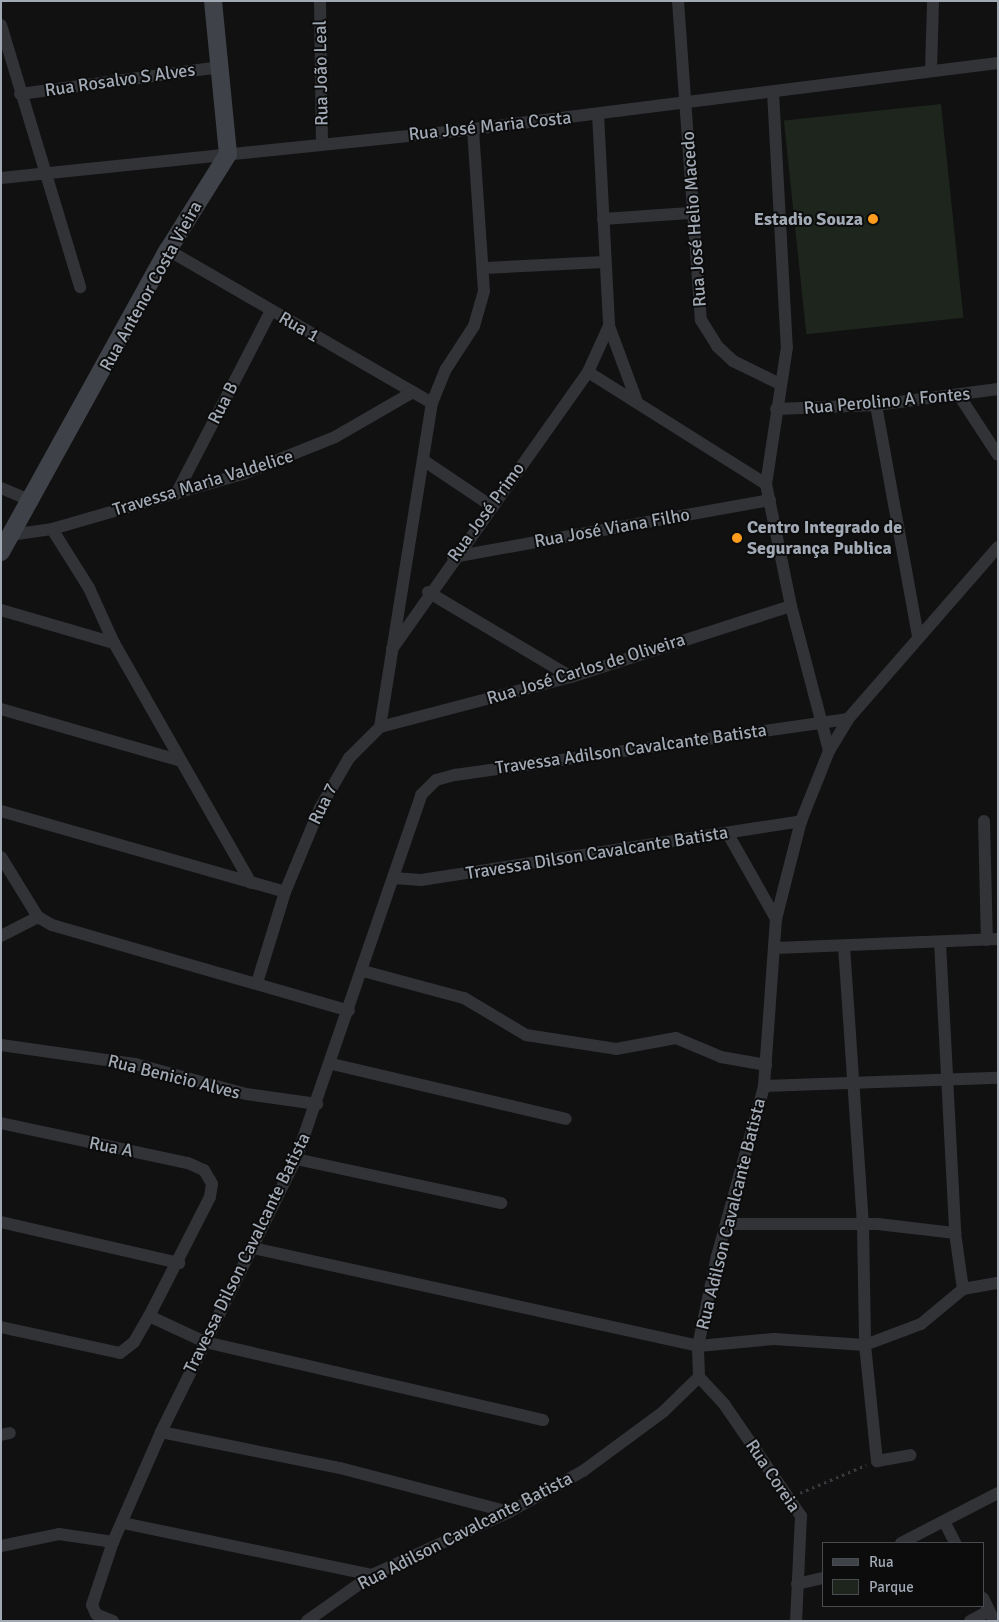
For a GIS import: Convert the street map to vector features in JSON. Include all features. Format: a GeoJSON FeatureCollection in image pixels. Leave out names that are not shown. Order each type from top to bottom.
{"type":"FeatureCollection","features":[{"type":"Feature","properties":{"kind":"main road"},"geometry":{"type":"LineString","coordinates":[[213,1],[228,154]]}},
{"type":"Feature","properties":{"kind":"main road","name":"Rua Antenor Costa Vieira"},"geometry":{"type":"LineString","coordinates":[[1,552],[32,501],[168,250],[228,154]]}},
{"type":"Feature","properties":{"kind":"street","name":"Rua João Leal"},"geometry":{"type":"LineString","coordinates":[[320,1],[322,144]]}},
{"type":"Feature","properties":{"kind":"street","name":"Rua José Helio Macedo"},"geometry":{"type":"LineString","coordinates":[[678,1],[687,102],[690,213],[697,304],[708,334],[733,360],[780,384]]}},
{"type":"Feature","properties":{"kind":"street"},"geometry":{"type":"LineString","coordinates":[[932,1],[932,70]]}},
{"type":"Feature","properties":{"kind":"street"},"geometry":{"type":"LineString","coordinates":[[1,26],[20,94],[48,170],[80,287]]}},
{"type":"Feature","properties":{"kind":"street","name":"Rua José Maria Costa"},"geometry":{"type":"LineString","coordinates":[[1,178],[48,170],[473,129],[998,63]]}},
{"type":"Feature","properties":{"kind":"street","name":"Rua Rosalvo S Alves"},"geometry":{"type":"LineString","coordinates":[[20,94],[220,67]]}},
{"type":"Feature","properties":{"kind":"street"},"geometry":{"type":"LineString","coordinates":[[773,92],[788,347],[780,384],[766,484],[791,606],[829,751]]}},
{"type":"Feature","properties":{"kind":"street"},"geometry":{"type":"LineString","coordinates":[[598,114],[604,262],[609,326],[636,399]]}},
{"type":"Feature","properties":{"kind":"street"},"geometry":{"type":"LineString","coordinates":[[380,727],[388,656],[432,403],[480,310],[485,268],[473,129]]}},
{"type":"Feature","properties":{"kind":"street"},"geometry":{"type":"LineString","coordinates":[[603,219],[690,213]]}},
{"type":"Feature","properties":{"kind":"street","name":"Rua 1"},"geometry":{"type":"LineString","coordinates":[[168,250],[432,403]]}},
{"type":"Feature","properties":{"kind":"street"},"geometry":{"type":"LineString","coordinates":[[485,268],[604,262]]}},
{"type":"Feature","properties":{"kind":"street","name":"Rua B"},"geometry":{"type":"LineString","coordinates":[[176,494],[271,311]]}},
{"type":"Feature","properties":{"kind":"street","name":"Rua José Primo"},"geometry":{"type":"LineString","coordinates":[[388,656],[428,592],[588,372],[609,326]]}},
{"type":"Feature","properties":{"kind":"street"},"geometry":{"type":"LineString","coordinates":[[588,372],[636,399],[766,484]]}},
{"type":"Feature","properties":{"kind":"street","name":"Rua Perolino A Fontes"},"geometry":{"type":"LineString","coordinates":[[776,409],[876,405],[960,397],[998,389]]}},
{"type":"Feature","properties":{"kind":"street","name":"Travessa Maria Valdelice"},"geometry":{"type":"LineString","coordinates":[[10,535],[52,528],[176,494],[290,457],[413,392]]}},
{"type":"Feature","properties":{"kind":"street"},"geometry":{"type":"LineString","coordinates":[[960,397],[998,455]]}},
{"type":"Feature","properties":{"kind":"street"},"geometry":{"type":"LineString","coordinates":[[876,405],[918,636]]}},
{"type":"Feature","properties":{"kind":"street"},"geometry":{"type":"LineString","coordinates":[[423,460],[490,505]]}},
{"type":"Feature","properties":{"kind":"street"},"geometry":{"type":"LineString","coordinates":[[1,488],[32,501]]}},
{"type":"Feature","properties":{"kind":"street","name":"Rua José Viana Filho"},"geometry":{"type":"LineString","coordinates":[[454,557],[770,500]]}},
{"type":"Feature","properties":{"kind":"street"},"geometry":{"type":"LineString","coordinates":[[52,528],[89,588],[114,643],[251,883]]}},
{"type":"Feature","properties":{"kind":"street","name":"Rua Adilson Cavalcante Batista"},"geometry":{"type":"LineString","coordinates":[[307,1621],[372,1575],[509,1512],[605,1457],[699,1377],[698,1346],[726,1224],[764,1086],[776,919],[801,821],[829,751],[848,719],[918,636],[998,547]]}},
{"type":"Feature","properties":{"kind":"street"},"geometry":{"type":"LineString","coordinates":[[428,592],[571,677]]}},
{"type":"Feature","properties":{"kind":"street","name":"Rua José Carlos de Oliveira"},"geometry":{"type":"LineString","coordinates":[[380,727],[571,677],[791,606]]}},
{"type":"Feature","properties":{"kind":"street"},"geometry":{"type":"LineString","coordinates":[[1,610],[114,643]]}},
{"type":"Feature","properties":{"kind":"street"},"geometry":{"type":"LineString","coordinates":[[1,709],[181,761]]}},
{"type":"Feature","properties":{"kind":"street","name":"Travessa Adilson Cavalcante Batista"},"geometry":{"type":"LineString","coordinates":[[420,795],[436,780],[455,775],[848,719]]}},
{"type":"Feature","properties":{"kind":"street","name":"Rua 7"},"geometry":{"type":"LineString","coordinates":[[257,983],[284,892],[334,780],[349,758],[380,727]]}},
{"type":"Feature","properties":{"kind":"street","name":"Travessa Dilson Cavalcante Batista"},"geometry":{"type":"LineString","coordinates":[[113,1621],[93,1610],[94,1593],[112,1542],[123,1523],[161,1432],[296,1158],[332,1064],[420,795]]}},
{"type":"Feature","properties":{"kind":"street"},"geometry":{"type":"LineString","coordinates":[[1,811],[284,892]]}},
{"type":"Feature","properties":{"kind":"street","name":"Travessa Dilson Cavalcante Batista"},"geometry":{"type":"LineString","coordinates":[[393,878],[420,880],[728,834],[801,821]]}},
{"type":"Feature","properties":{"kind":"street"},"geometry":{"type":"LineString","coordinates":[[775,948],[992,939],[984,821]]}},
{"type":"Feature","properties":{"kind":"street"},"geometry":{"type":"LineString","coordinates":[[728,834],[776,919]]}},
{"type":"Feature","properties":{"kind":"street"},"geometry":{"type":"LineString","coordinates":[[1,857],[38,917],[71,932],[257,983],[349,1011]]}},
{"type":"Feature","properties":{"kind":"street"},"geometry":{"type":"LineString","coordinates":[[1,936],[38,917]]}},
{"type":"Feature","properties":{"kind":"street"},"geometry":{"type":"LineString","coordinates":[[940,942],[955,1234],[963,1289]]}},
{"type":"Feature","properties":{"kind":"street"},"geometry":{"type":"LineString","coordinates":[[844,946],[863,1224],[865,1345],[877,1461],[910,1455]]}},
{"type":"Feature","properties":{"kind":"street"},"geometry":{"type":"LineString","coordinates":[[363,971],[464,998],[526,1035],[616,1049],[676,1038],[721,1057],[766,1065]]}},
{"type":"Feature","properties":{"kind":"street","name":"Rua Benicio Alves"},"geometry":{"type":"LineString","coordinates":[[1,1045],[135,1064],[246,1094],[316,1104]]}},
{"type":"Feature","properties":{"kind":"street"},"geometry":{"type":"LineString","coordinates":[[332,1064],[566,1119]]}},
{"type":"Feature","properties":{"kind":"street"},"geometry":{"type":"LineString","coordinates":[[764,1086],[947,1083],[998,1078]]}},
{"type":"Feature","properties":{"kind":"street","name":"Rua A"},"geometry":{"type":"LineString","coordinates":[[1,1123],[188,1163],[204,1170],[212,1184],[179,1263]]}},
{"type":"Feature","properties":{"kind":"street"},"geometry":{"type":"LineString","coordinates":[[296,1158],[501,1203]]}},
{"type":"Feature","properties":{"kind":"street"},"geometry":{"type":"LineString","coordinates":[[1,1222],[179,1263],[134,1342],[120,1353],[1,1327]]}},
{"type":"Feature","properties":{"kind":"street"},"geometry":{"type":"LineString","coordinates":[[726,1224],[863,1224],[955,1234]]}},
{"type":"Feature","properties":{"kind":"street"},"geometry":{"type":"LineString","coordinates":[[253,1248],[698,1346],[774,1339],[865,1345],[921,1324],[963,1289],[998,1283]]}},
{"type":"Feature","properties":{"kind":"street"},"geometry":{"type":"LineString","coordinates":[[149,1316],[205,1342],[543,1420]]}},
{"type":"Feature","properties":{"kind":"street","name":"Rua Coreia"},"geometry":{"type":"LineString","coordinates":[[699,1377],[724,1404],[789,1498],[803,1528],[797,1584],[796,1621]]}},
{"type":"Feature","properties":{"kind":"street"},"geometry":{"type":"LineString","coordinates":[[161,1432],[340,1468],[509,1512]]}},
{"type":"Feature","properties":{"kind":"street"},"geometry":{"type":"LineString","coordinates":[[902,1542],[998,1493]]}},
{"type":"Feature","properties":{"kind":"street"},"geometry":{"type":"LineString","coordinates":[[944,1521],[954,1542]]}},
{"type":"Feature","properties":{"kind":"street"},"geometry":{"type":"LineString","coordinates":[[123,1523],[372,1575]]}},
{"type":"Feature","properties":{"kind":"street"},"geometry":{"type":"LineString","coordinates":[[1,1546],[59,1534],[112,1542]]}},
{"type":"Feature","properties":{"kind":"street"},"geometry":{"type":"LineString","coordinates":[[797,1584],[822,1578]]}},
{"type":"Feature","properties":{"kind":"street"},"geometry":{"type":"LineString","coordinates":[[970,1621],[992,1616],[984,1600]]}},
{"type":"Feature","properties":{"kind":"path"},"geometry":{"type":"LineString","coordinates":[[789,1498],[877,1461]]}},
{"type":"Feature","properties":{"kind":"green space","name":"Estadio Souza"},"geometry":{"type":"Polygon","coordinates":[[[941,104],[963,318],[806,334],[784,121],[941,104]]]}},
{"type":"Feature","properties":{"kind":"place","name":"Estadio Souza"},"geometry":{"type":"Point","coordinates":[873,219]}},
{"type":"Feature","properties":{"kind":"place","name":"Centro Integrado de Segurança Publica"},"geometry":{"type":"Point","coordinates":[737,538]}}]}
